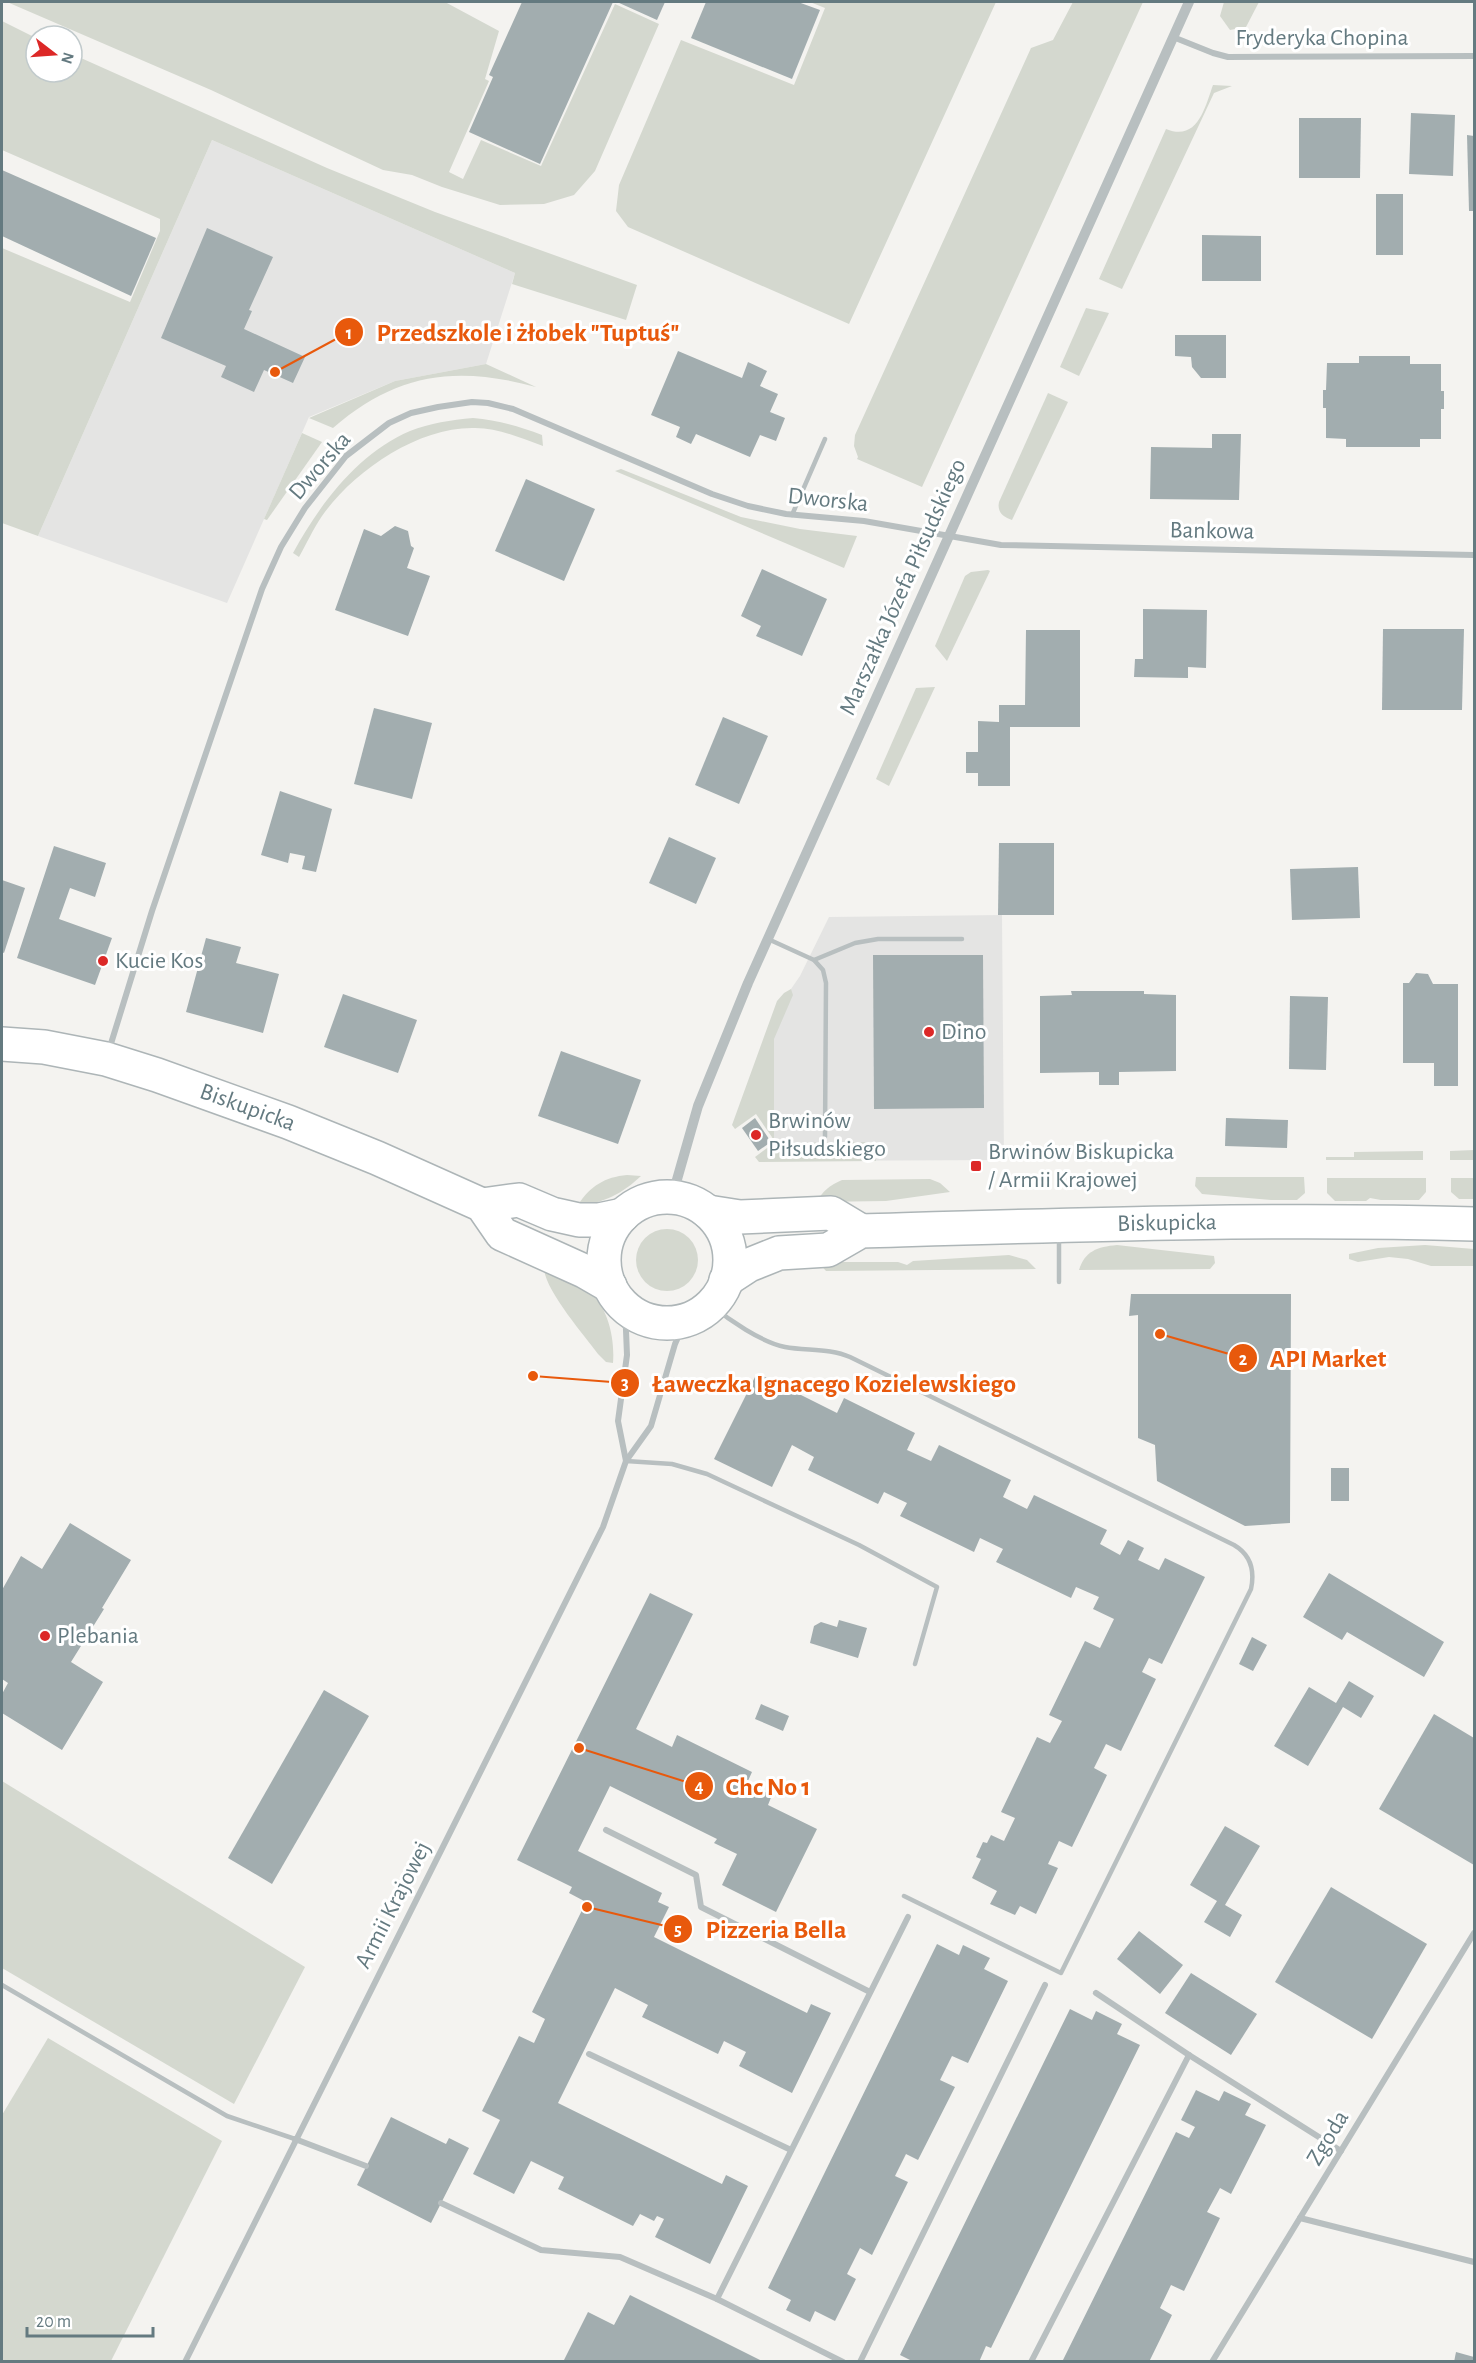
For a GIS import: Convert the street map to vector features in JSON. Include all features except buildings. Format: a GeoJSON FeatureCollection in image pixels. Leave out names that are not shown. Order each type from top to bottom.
{"type":"FeatureCollection","features":[{"type":"Feature","properties":{"kind":"main road","name":"Biskupicka"},"geometry":{"type":"LineString","coordinates":[[2,1044],[44,1047],[106,1059],[157,1075],[288,1122],[377,1158],[482,1205]]}},
{"type":"Feature","properties":{"kind":"main road"},"geometry":{"type":"LineString","coordinates":[[617,1296],[604,1262],[605,1249],[615,1225],[623,1215],[631,1208],[650,1199],[672,1197],[691,1202],[708,1212],[740,1217],[831,1213],[861,1231]]}},
{"type":"Feature","properties":{"kind":"main road"},"geometry":{"type":"LineString","coordinates":[[623,1215],[599,1220],[579,1220],[552,1214],[519,1200],[482,1205],[502,1234],[584,1271],[617,1296],[633,1312],[654,1321],[675,1322],[708,1301],[730,1259],[726,1238],[708,1212]]}},
{"type":"Feature","properties":{"kind":"main road","name":"Biskupicka"},"geometry":{"type":"LineString","coordinates":[[708,1301],[749,1265],[779,1254],[828,1250],[861,1231],[1168,1221],[1390,1221],[1474,1224]]}},
{"type":"Feature","properties":{"kind":"street","name":"Marszałka Józefa Piłsudskiego"},"geometry":{"type":"LineString","coordinates":[[672,1197],[698,1106],[768,939],[1190,2]]}},
{"type":"Feature","properties":{"kind":"street","name":"Fryderyka Chopina"},"geometry":{"type":"LineString","coordinates":[[1173,37],[1228,57],[1474,56]]}},
{"type":"Feature","properties":{"kind":"street","name":"Dworska"},"geometry":{"type":"LineString","coordinates":[[106,1059],[155,900],[262,590],[281,547],[306,508],[346,456],[389,423],[411,413],[456,403],[488,403],[531,416],[712,494],[758,508],[792,515],[864,521],[949,537]]}},
{"type":"Feature","properties":{"kind":"street","name":"Bankowa"},"geometry":{"type":"LineString","coordinates":[[949,537],[1001,545],[1474,555]]}},
{"type":"Feature","properties":{"kind":"street"},"geometry":{"type":"LineString","coordinates":[[617,1296],[627,1355],[618,1421],[626,1461]]}},
{"type":"Feature","properties":{"kind":"street","name":"Armii Krajowej"},"geometry":{"type":"LineString","coordinates":[[185,2361],[585,1562],[606,1518],[626,1461],[651,1426],[675,1344],[708,1301]]}},
{"type":"Feature","properties":{"kind":"street"},"geometry":{"type":"LineString","coordinates":[[606,1830],[696,1875],[701,1907],[870,1992]]}},
{"type":"Feature","properties":{"kind":"street"},"geometry":{"type":"LineString","coordinates":[[717,2299],[908,1917]]}},
{"type":"Feature","properties":{"kind":"street","name":"Zgoda"},"geometry":{"type":"LineString","coordinates":[[1212,2361],[1474,1933]]}},
{"type":"Feature","properties":{"kind":"street"},"geometry":{"type":"LineString","coordinates":[[860,2361],[1045,1985]]}},
{"type":"Feature","properties":{"kind":"street"},"geometry":{"type":"LineString","coordinates":[[1096,1993],[1341,2151]]}},
{"type":"Feature","properties":{"kind":"street"},"geometry":{"type":"LineString","coordinates":[[590,2054],[791,2150]]}},
{"type":"Feature","properties":{"kind":"street"},"geometry":{"type":"LineString","coordinates":[[1031,2361],[1189,2055]]}},
{"type":"Feature","properties":{"kind":"street"},"geometry":{"type":"LineString","coordinates":[[295,2139],[366,2166]]}},
{"type":"Feature","properties":{"kind":"street"},"geometry":{"type":"LineString","coordinates":[[441,2203],[541,2250],[620,2257],[717,2299],[843,2361]]}},
{"type":"Feature","properties":{"kind":"street"},"geometry":{"type":"LineString","coordinates":[[1300,2218],[1474,2262]]}},
{"type":"Feature","properties":{"kind":"lane"},"geometry":{"type":"LineString","coordinates":[[792,515],[825,439]]}},
{"type":"Feature","properties":{"kind":"lane"},"geometry":{"type":"LineString","coordinates":[[768,939],[814,960],[823,970],[826,983],[825,1137]]}},
{"type":"Feature","properties":{"kind":"lane"},"geometry":{"type":"LineString","coordinates":[[814,960],[833,951],[866,941],[962,939]]}},
{"type":"Feature","properties":{"kind":"lane"},"geometry":{"type":"LineString","coordinates":[[1059,1226],[1059,1282]]}},
{"type":"Feature","properties":{"kind":"lane"},"geometry":{"type":"LineString","coordinates":[[708,1301],[740,1326],[778,1345],[844,1354],[871,1367],[1234,1545],[1245,1554],[1252,1566],[1254,1574],[1251,1589],[1061,1973],[904,1896]]}},
{"type":"Feature","properties":{"kind":"lane"},"geometry":{"type":"LineString","coordinates":[[626,1461],[672,1464],[707,1474],[859,1545],[937,1587],[915,1664]]}},
{"type":"Feature","properties":{"kind":"lane"},"geometry":{"type":"LineString","coordinates":[[2,1984],[226,2116],[295,2139]]}},
{"type":"Feature","properties":{"kind":"shaded area"},"geometry":{"type":"Polygon","coordinates":[[[7,2],[445,2],[499,31],[485,79],[489,81],[449,172],[463,179],[481,140],[541,166],[615,4],[659,24],[595,171],[574,195],[544,204],[500,205],[412,175],[383,170],[211,90],[84,35],[84,24],[58,24],[7,2]]]}},
{"type":"Feature","properties":{"kind":"shaded area"},"geometry":{"type":"Polygon","coordinates":[[[810,2],[996,2],[849,324],[628,227],[616,211],[619,185],[681,40],[794,85],[825,8],[810,2]]]}},
{"type":"Feature","properties":{"kind":"shaded area"},"geometry":{"type":"Polygon","coordinates":[[[1073,2],[1143,2],[922,487],[857,459],[854,446],[855,435],[1031,48],[1053,40],[1073,2]]]}},
{"type":"Feature","properties":{"kind":"shaded area"},"geometry":{"type":"Polygon","coordinates":[[[1224,2],[1259,2],[1246,27],[1230,30],[1220,16],[1224,2]]]}},
{"type":"Feature","properties":{"kind":"shaded area"},"geometry":{"type":"Polygon","coordinates":[[[2,21],[24,32],[24,84],[84,84],[84,59],[327,168],[435,212],[637,285],[626,320],[512,284],[515,273],[212,140],[38,536],[2,523],[2,248],[130,302],[160,231],[160,219],[2,150],[2,21]]]}},
{"type":"Feature","properties":{"kind":"shaded area"},"geometry":{"type":"Polygon","coordinates":[[[1213,85],[1232,86],[1214,93],[1122,289],[1099,279],[1166,129],[1177,132],[1193,127],[1203,112],[1213,85]]]}},
{"type":"Feature","properties":{"kind":"shaded area"},"geometry":{"type":"Polygon","coordinates":[[[212,140],[515,273],[486,364],[395,381],[309,417],[227,603],[38,536],[212,140]]]}},
{"type":"Feature","properties":{"kind":"shaded area"},"geometry":{"type":"Polygon","coordinates":[[[1086,308],[1109,313],[1079,376],[1060,367],[1086,308]]]}},
{"type":"Feature","properties":{"kind":"shaded area"},"geometry":{"type":"Polygon","coordinates":[[[486,364],[536,387],[479,376],[428,379],[404,385],[380,395],[333,428],[309,418],[395,381],[486,364]]]}},
{"type":"Feature","properties":{"kind":"shaded area"},"geometry":{"type":"Polygon","coordinates":[[[1048,393],[1068,402],[1012,520],[1001,514],[999,502],[1048,393]]]}},
{"type":"Feature","properties":{"kind":"shaded area"},"geometry":{"type":"Polygon","coordinates":[[[473,418],[508,424],[542,435],[543,446],[499,431],[481,428],[451,430],[408,444],[368,469],[351,484],[322,516],[299,557],[293,553],[328,499],[342,482],[373,453],[418,428],[473,418]]]}},
{"type":"Feature","properties":{"kind":"shaded area"},"geometry":{"type":"Polygon","coordinates":[[[302,433],[322,442],[267,520],[264,519],[302,433]]]}},
{"type":"Feature","properties":{"kind":"shaded area"},"geometry":{"type":"Polygon","coordinates":[[[621,469],[741,517],[800,529],[857,536],[844,568],[615,471],[621,469]]]}},
{"type":"Feature","properties":{"kind":"shaded area"},"geometry":{"type":"Polygon","coordinates":[[[990,571],[947,661],[935,646],[965,576],[971,572],[990,571]]]}},
{"type":"Feature","properties":{"kind":"shaded area"},"geometry":{"type":"Polygon","coordinates":[[[935,687],[889,786],[876,779],[916,688],[935,687]]]}},
{"type":"Feature","properties":{"kind":"shaded area"},"geometry":{"type":"Polygon","coordinates":[[[1002,915],[1004,1160],[785,1161],[772,1143],[770,1041],[791,989],[800,976],[829,917],[1002,915]]]}},
{"type":"Feature","properties":{"kind":"shaded area"},"geometry":{"type":"Polygon","coordinates":[[[791,989],[793,995],[774,1039],[774,1140],[756,1114],[735,1129],[732,1125],[777,1001],[791,989]]]}},
{"type":"Feature","properties":{"kind":"shaded area"},"geometry":{"type":"Polygon","coordinates":[[[876,1142],[876,1161],[759,1162],[755,1157],[774,1143],[876,1142]]]}},
{"type":"Feature","properties":{"kind":"shaded area"},"geometry":{"type":"Polygon","coordinates":[[[1474,1150],[1474,1160],[1450,1160],[1450,1151],[1474,1150]]]}},
{"type":"Feature","properties":{"kind":"shaded area"},"geometry":{"type":"Polygon","coordinates":[[[1423,1151],[1423,1160],[1326,1160],[1326,1157],[1354,1157],[1354,1152],[1423,1151]]]}},
{"type":"Feature","properties":{"kind":"shaded area"},"geometry":{"type":"Polygon","coordinates":[[[627,1175],[641,1176],[627,1188],[612,1196],[578,1205],[593,1188],[605,1180],[627,1175]]]}},
{"type":"Feature","properties":{"kind":"shaded area"},"geometry":{"type":"Polygon","coordinates":[[[1196,1177],[1304,1177],[1305,1193],[1297,1200],[1202,1194],[1195,1186],[1196,1177]]]}},
{"type":"Feature","properties":{"kind":"shaded area"},"geometry":{"type":"Polygon","coordinates":[[[1327,1178],[1426,1178],[1426,1192],[1419,1200],[1370,1198],[1366,1201],[1335,1201],[1327,1193],[1327,1178]]]}},
{"type":"Feature","properties":{"kind":"shaded area"},"geometry":{"type":"Polygon","coordinates":[[[1451,1178],[1474,1178],[1474,1199],[1459,1199],[1451,1192],[1451,1178]]]}},
{"type":"Feature","properties":{"kind":"shaded area"},"geometry":{"type":"Polygon","coordinates":[[[930,1179],[940,1183],[950,1192],[886,1201],[816,1202],[827,1189],[842,1180],[930,1179]]]}},
{"type":"Feature","properties":{"kind":"shaded area"},"geometry":{"type":"Polygon","coordinates":[[[661,1229],[673,1229],[689,1238],[696,1248],[698,1260],[696,1272],[689,1282],[673,1291],[661,1291],[650,1286],[641,1277],[636,1266],[636,1254],[641,1243],[650,1234],[661,1229]]]}},
{"type":"Feature","properties":{"kind":"shaded area"},"geometry":{"type":"Polygon","coordinates":[[[1117,1245],[1214,1256],[1215,1263],[1210,1269],[1079,1270],[1088,1254],[1103,1247],[1117,1245]]]}},
{"type":"Feature","properties":{"kind":"shaded area"},"geometry":{"type":"Polygon","coordinates":[[[1425,1245],[1474,1249],[1474,1266],[1431,1266],[1408,1259],[1389,1257],[1358,1262],[1349,1259],[1349,1254],[1378,1248],[1425,1245]]]}},
{"type":"Feature","properties":{"kind":"shaded area"},"geometry":{"type":"Polygon","coordinates":[[[1009,1255],[1027,1260],[1036,1269],[826,1271],[818,1262],[898,1262],[907,1265],[913,1261],[1009,1255]]]}},
{"type":"Feature","properties":{"kind":"shaded area"},"geometry":{"type":"Polygon","coordinates":[[[544,1265],[586,1289],[600,1304],[611,1333],[613,1363],[606,1362],[598,1354],[565,1311],[549,1285],[544,1265]]]}},
{"type":"Feature","properties":{"kind":"shaded area"},"geometry":{"type":"Polygon","coordinates":[[[2,1781],[305,1967],[234,2104],[2,1968],[2,1781]]]}},
{"type":"Feature","properties":{"kind":"shaded area"},"geometry":{"type":"Polygon","coordinates":[[[48,2038],[222,2141],[111,2361],[2,2361],[2,2115],[48,2038]]]}},
{"type":"Feature","properties":{"kind":"place","name":"Przedszkole i żłobek \"Tuptuś\""},"geometry":{"type":"Point","coordinates":[275,372]}},
{"type":"Feature","properties":{"kind":"place","name":"Kucie Kos"},"geometry":{"type":"Point","coordinates":[103,961]}},
{"type":"Feature","properties":{"kind":"place","name":"Dino"},"geometry":{"type":"Point","coordinates":[929,1032]}},
{"type":"Feature","properties":{"kind":"place","name":"Brwinów Piłsudskiego"},"geometry":{"type":"Point","coordinates":[756,1135]}},
{"type":"Feature","properties":{"kind":"place","name":"Brwinów Biskupicka / Armii Krajowej"},"geometry":{"type":"Point","coordinates":[976,1166]}},
{"type":"Feature","properties":{"kind":"place","name":"API Market"},"geometry":{"type":"Point","coordinates":[1160,1334]}},
{"type":"Feature","properties":{"kind":"place","name":"Ławeczka Ignacego Kozielewskiego"},"geometry":{"type":"Point","coordinates":[533,1376]}},
{"type":"Feature","properties":{"kind":"place","name":"Plebania"},"geometry":{"type":"Point","coordinates":[45,1636]}},
{"type":"Feature","properties":{"kind":"place","name":"Chc No 1"},"geometry":{"type":"Point","coordinates":[579,1748]}},
{"type":"Feature","properties":{"kind":"place","name":"Pizzeria Bella"},"geometry":{"type":"Point","coordinates":[587,1907]}}]}
